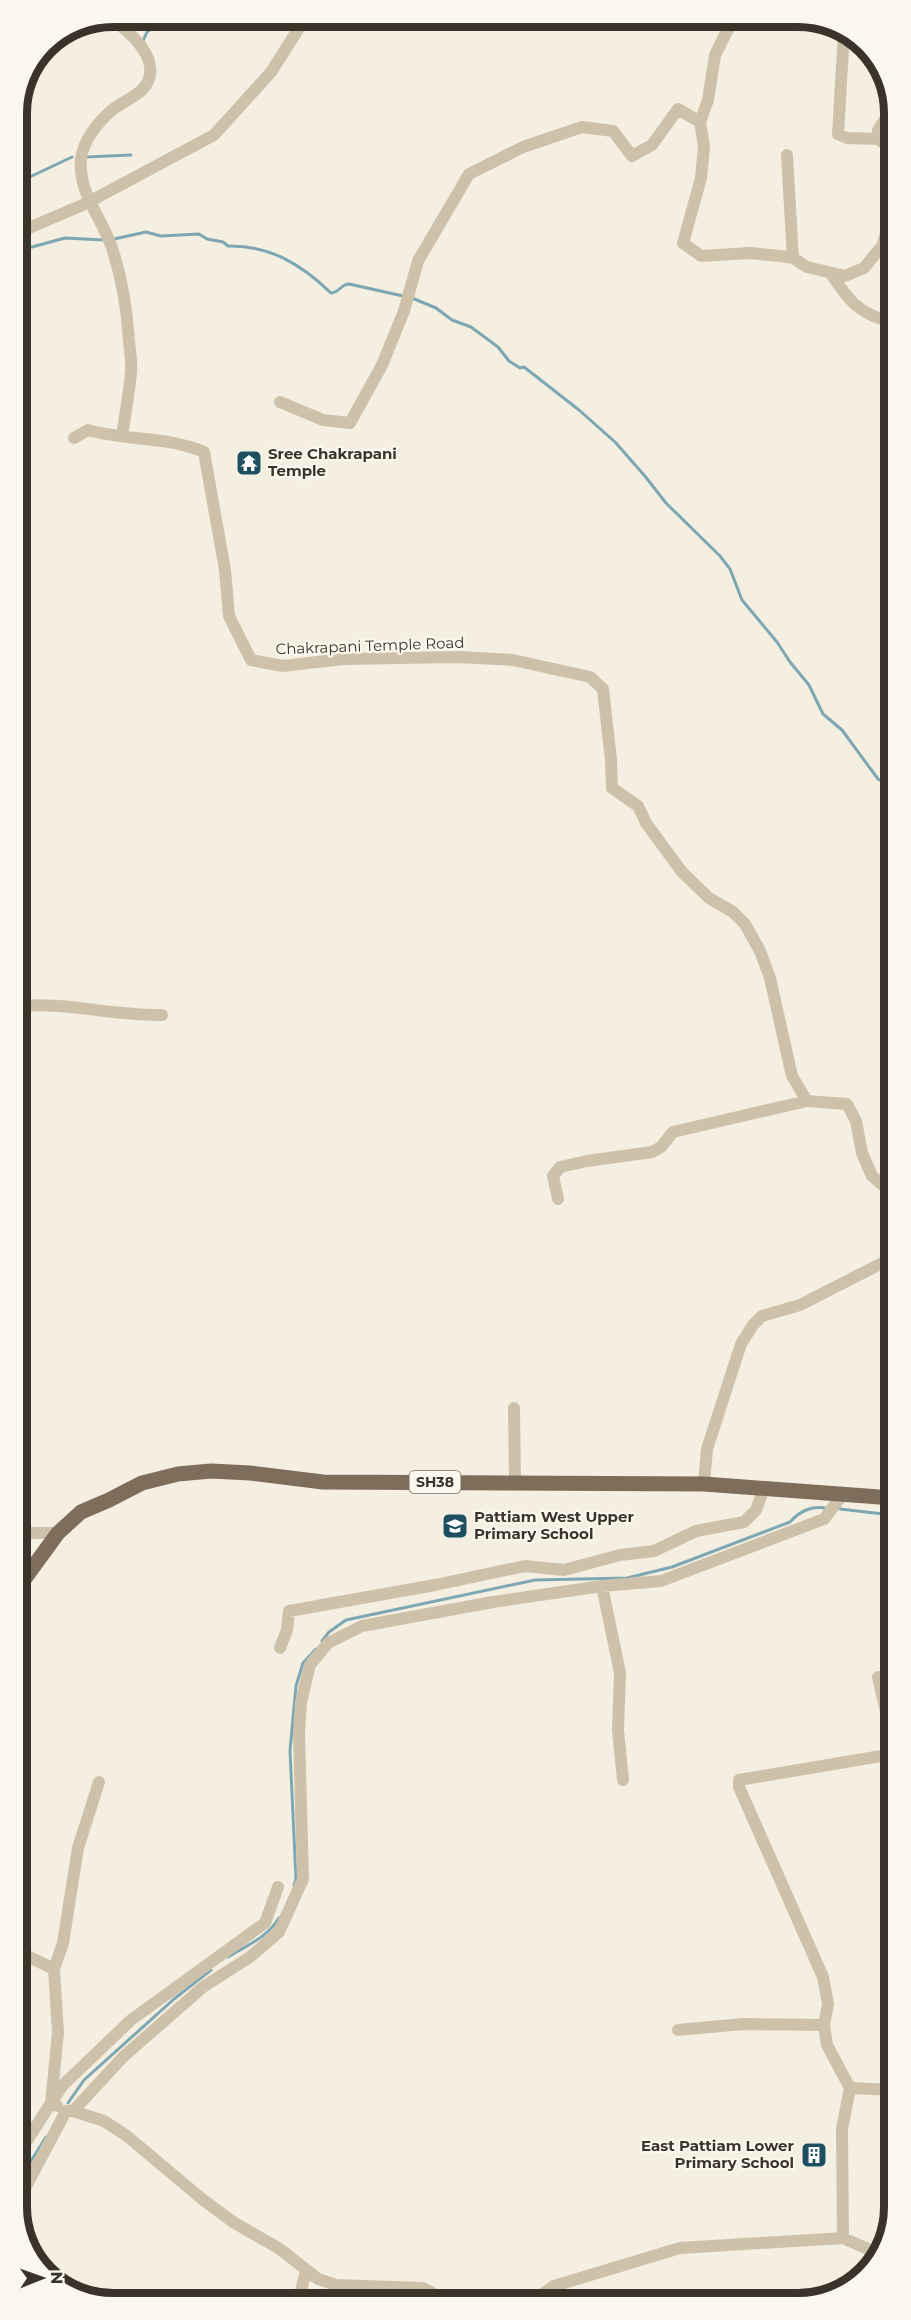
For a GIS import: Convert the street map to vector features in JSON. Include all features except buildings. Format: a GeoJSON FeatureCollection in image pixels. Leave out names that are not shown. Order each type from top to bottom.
{"type":"FeatureCollection","features":[{"type":"Feature","properties":{"kind":"main road","name":"SH38"},"geometry":{"type":"LineString","coordinates":[[27,1570],[58,1533],[81,1512],[142,1483],[178,1474],[250,1473],[323,1482],[704,1484],[884,1497]]}},
{"type":"Feature","properties":{"kind":"street"},"geometry":{"type":"LineString","coordinates":[[122,436],[132,371],[126,306],[111,246],[88,201],[81,178],[81,157],[88,138],[111,110],[143,89],[149,74],[149,58],[141,45],[124,27]]}},
{"type":"Feature","properties":{"kind":"street"},"geometry":{"type":"LineString","coordinates":[[27,228],[88,201],[214,135],[271,72],[299,27]]}},
{"type":"Feature","properties":{"kind":"street"},"geometry":{"type":"LineString","coordinates":[[729,27],[715,55],[708,100],[700,122],[704,146],[701,178],[683,243],[701,256],[750,253],[793,258],[807,267],[845,276],[864,268],[882,246],[884,240]]}},
{"type":"Feature","properties":{"kind":"street"},"geometry":{"type":"LineString","coordinates":[[844,40],[838,134],[847,138],[878,139],[884,144]]}},
{"type":"Feature","properties":{"kind":"street"},"geometry":{"type":"LineString","coordinates":[[280,402],[323,420],[350,423],[382,365],[404,311],[418,261],[469,174],[523,147],[582,127],[613,131],[632,156],[652,145],[678,109],[700,122]]}},
{"type":"Feature","properties":{"kind":"street"},"geometry":{"type":"LineString","coordinates":[[878,139],[878,130],[884,121]]}},
{"type":"Feature","properties":{"kind":"street"},"geometry":{"type":"LineString","coordinates":[[787,155],[793,258]]}},
{"type":"Feature","properties":{"kind":"street"},"geometry":{"type":"LineString","coordinates":[[831,274],[848,299],[862,311],[876,319],[884,320]]}},
{"type":"Feature","properties":{"kind":"street","name":"Chakrapani Temple Road"},"geometry":{"type":"LineString","coordinates":[[74,438],[88,430],[105,435],[189,446],[204,453],[225,570],[229,615],[251,660],[283,666],[344,659],[458,657],[513,660],[591,676],[603,689],[612,788],[638,806],[646,823],[682,872],[709,898],[746,924],[760,951],[770,978],[783,1045],[792,1076],[807,1101]]}},
{"type":"Feature","properties":{"kind":"street"},"geometry":{"type":"LineString","coordinates":[[27,1006],[64,1005],[135,1016],[162,1015]]}},
{"type":"Feature","properties":{"kind":"street"},"geometry":{"type":"LineString","coordinates":[[558,1199],[553,1176],[560,1167],[652,1152],[661,1147],[673,1132],[807,1101],[847,1104],[856,1120],[862,1154],[872,1176],[884,1186]]}},
{"type":"Feature","properties":{"kind":"street"},"geometry":{"type":"LineString","coordinates":[[704,1484],[706,1449],[741,1344],[753,1325],[762,1316],[800,1305],[884,1262]]}},
{"type":"Feature","properties":{"kind":"street"},"geometry":{"type":"LineString","coordinates":[[514,1408],[515,1484]]}},
{"type":"Feature","properties":{"kind":"street"},"geometry":{"type":"LineString","coordinates":[[280,1648],[287,1630],[289,1611],[435,1585],[525,1566],[564,1570],[620,1556],[654,1551],[696,1531],[744,1522],[756,1510],[764,1488]]}},
{"type":"Feature","properties":{"kind":"street"},"geometry":{"type":"LineString","coordinates":[[27,2186],[70,2111],[124,2056],[203,1987],[250,1957],[279,1932],[303,1879],[299,1734],[301,1702],[310,1665],[328,1642],[362,1626],[493,1602],[602,1586],[661,1581],[824,1519],[843,1494]]}},
{"type":"Feature","properties":{"kind":"street"},"geometry":{"type":"LineString","coordinates":[[27,1533],[58,1533]]}},
{"type":"Feature","properties":{"kind":"street"},"geometry":{"type":"LineString","coordinates":[[602,1586],[621,1673],[618,1730],[623,1780]]}},
{"type":"Feature","properties":{"kind":"street"},"geometry":{"type":"LineString","coordinates":[[878,1677],[884,1703]]}},
{"type":"Feature","properties":{"kind":"street"},"geometry":{"type":"LineString","coordinates":[[843,2238],[842,2129],[850,2088],[827,2045],[824,2025],[828,2004],[823,1977],[740,1787],[739,1780],[884,1756]]}},
{"type":"Feature","properties":{"kind":"street"},"geometry":{"type":"LineString","coordinates":[[51,2103],[58,2033],[54,1969],[63,1943],[78,1848],[99,1782]]}},
{"type":"Feature","properties":{"kind":"street"},"geometry":{"type":"LineString","coordinates":[[27,2141],[63,2085],[131,2020],[266,1923],[278,1887]]}},
{"type":"Feature","properties":{"kind":"street"},"geometry":{"type":"LineString","coordinates":[[27,1956],[54,1969]]}},
{"type":"Feature","properties":{"kind":"street"},"geometry":{"type":"LineString","coordinates":[[678,2030],[743,2024],[824,2025]]}},
{"type":"Feature","properties":{"kind":"street"},"geometry":{"type":"LineString","coordinates":[[850,2088],[884,2090]]}},
{"type":"Feature","properties":{"kind":"street"},"geometry":{"type":"LineString","coordinates":[[51,2103],[104,2121],[127,2136],[202,2199],[233,2222],[280,2249],[318,2279],[336,2285],[423,2288],[432,2293]]}},
{"type":"Feature","properties":{"kind":"street"},"geometry":{"type":"LineString","coordinates":[[544,2293],[554,2286],[680,2248],[843,2238],[871,2251]]}},
{"type":"Feature","properties":{"kind":"street"},"geometry":{"type":"LineString","coordinates":[[300,2293],[306,2271]]}},
{"type":"Feature","properties":{"kind":"waterway"},"geometry":{"type":"LineString","coordinates":[[142,43],[147,32],[155,27]]}},
{"type":"Feature","properties":{"kind":"waterway"},"geometry":{"type":"LineString","coordinates":[[86,157],[131,155]]}},
{"type":"Feature","properties":{"kind":"waterway"},"geometry":{"type":"LineString","coordinates":[[27,178],[72,157]]}},
{"type":"Feature","properties":{"kind":"waterway"},"geometry":{"type":"LineString","coordinates":[[114,239],[146,232],[161,236],[199,234],[228,246],[258,249],[271,253],[297,266],[331,293],[349,284],[403,296]]}},
{"type":"Feature","properties":{"kind":"waterway"},"geometry":{"type":"LineString","coordinates":[[27,247],[65,238],[104,240]]}},
{"type":"Feature","properties":{"kind":"waterway"},"geometry":{"type":"LineString","coordinates":[[412,298],[436,308],[452,320],[471,327],[498,347],[509,361],[520,368],[524,367],[615,442],[666,503],[720,556],[730,569],[742,600],[809,685],[823,714],[842,730],[878,779],[884,782]]}},
{"type":"Feature","properties":{"kind":"waterway"},"geometry":{"type":"LineString","coordinates":[[322,1641],[329,1632],[346,1620],[535,1580],[627,1578],[672,1567],[790,1522],[798,1514],[807,1510],[827,1508]]}},
{"type":"Feature","properties":{"kind":"waterway"},"geometry":{"type":"LineString","coordinates":[[840,1509],[884,1514]]}},
{"type":"Feature","properties":{"kind":"waterway"},"geometry":{"type":"LineString","coordinates":[[294,1885],[296,1879],[290,1751],[296,1686],[303,1663],[316,1649]]}},
{"type":"Feature","properties":{"kind":"waterway"},"geometry":{"type":"LineString","coordinates":[[228,1957],[263,1936],[279,1918]]}},
{"type":"Feature","properties":{"kind":"waterway"},"geometry":{"type":"LineString","coordinates":[[68,2103],[84,2080],[174,1999],[211,1970]]}},
{"type":"Feature","properties":{"kind":"waterway"},"geometry":{"type":"LineString","coordinates":[[27,2167],[46,2137]]}},
{"type":"Feature","properties":{"kind":"place","name":"Sree Chakrapani Temple"},"geometry":{"type":"Point","coordinates":[249,463]}},
{"type":"Feature","properties":{"kind":"place","name":"Pattiam West Upper Primary School"},"geometry":{"type":"Point","coordinates":[455,1526]}},
{"type":"Feature","properties":{"kind":"place","name":"East Pattiam Lower Primary School"},"geometry":{"type":"Point","coordinates":[814,2155]}}]}
